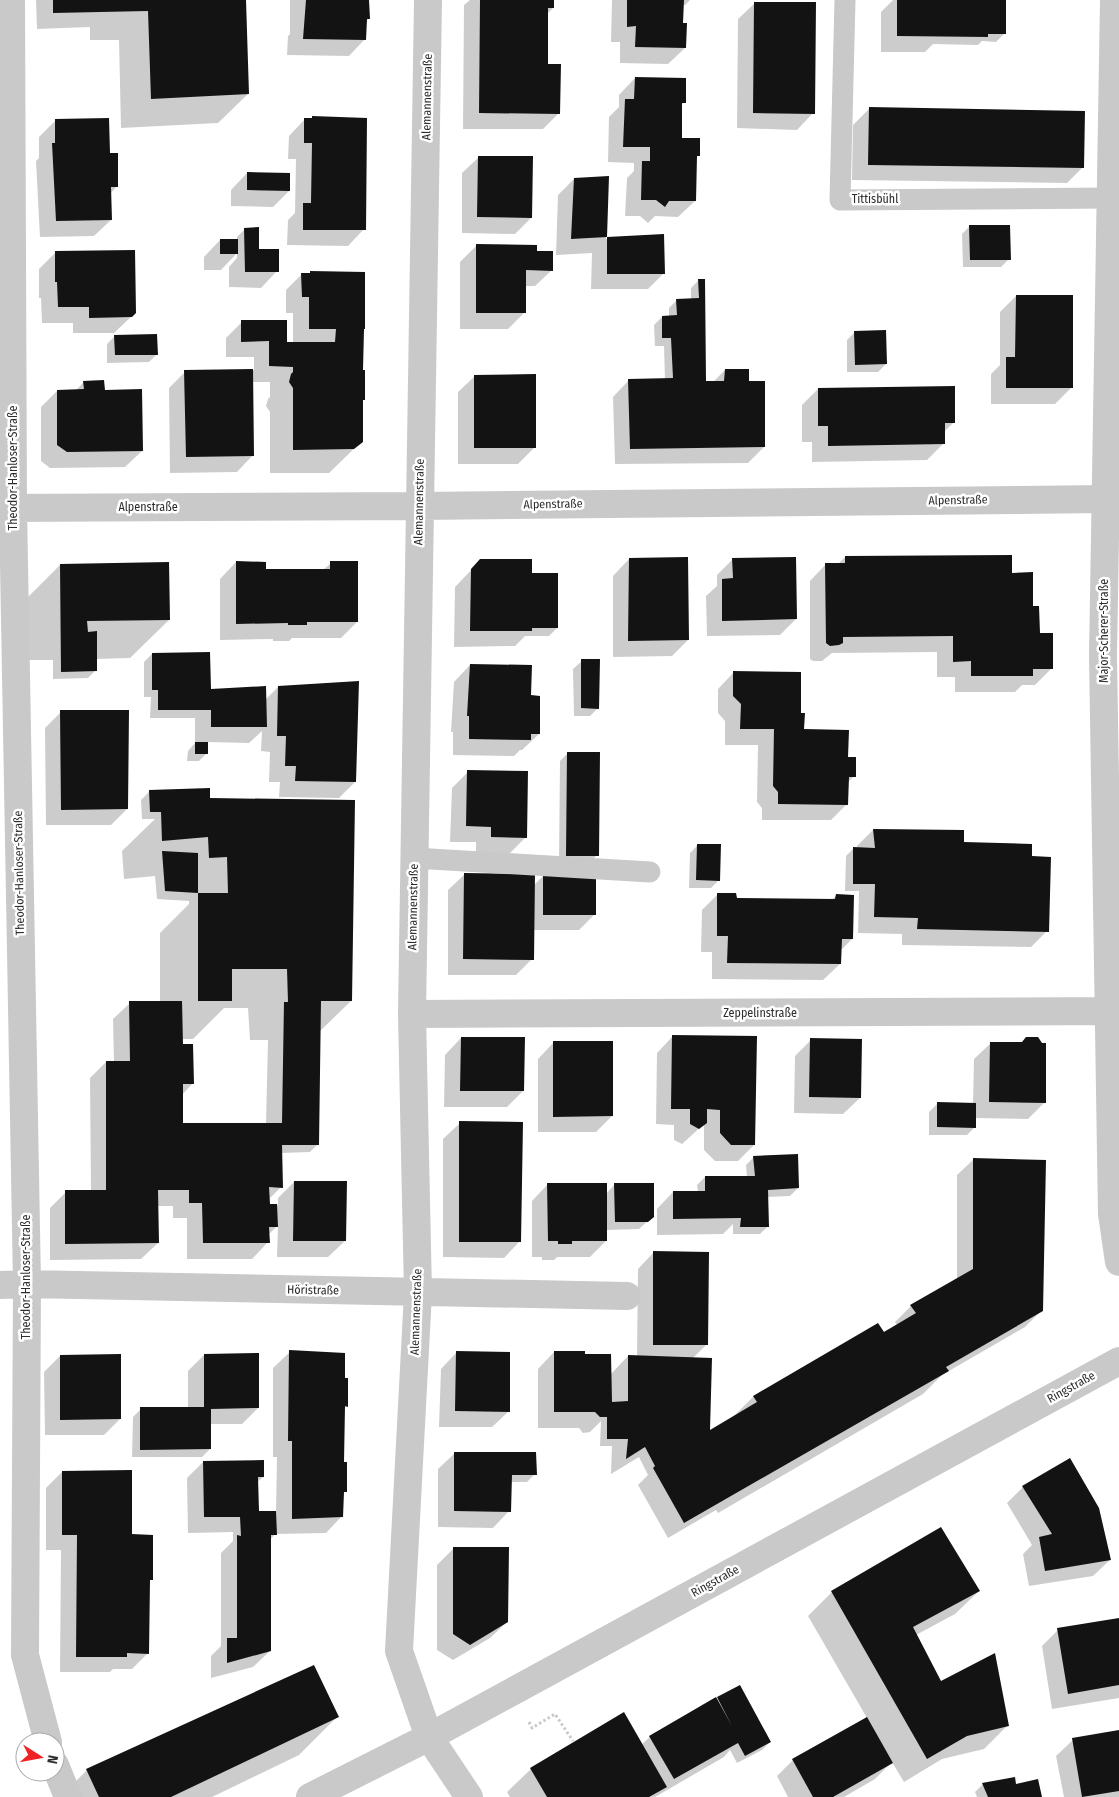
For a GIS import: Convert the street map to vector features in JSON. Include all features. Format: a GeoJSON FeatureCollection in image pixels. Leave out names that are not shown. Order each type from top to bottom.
{"type":"FeatureCollection","features":[{"type":"Feature","properties":{"kind":"street","name":"Theodor-Hanloser-Straße"},"geometry":{"type":"LineString","coordinates":[[11,0],[6,508],[27,1284],[25,1655],[45,1732]]}},
{"type":"Feature","properties":{"kind":"street","name":"Alemannenstraße"},"geometry":{"type":"LineString","coordinates":[[428,0],[412,1014],[418,1293],[399,1651],[429,1737],[469,1797]]}},
{"type":"Feature","properties":{"kind":"street","name":"Major-Scherer-Straße"},"geometry":{"type":"LineString","coordinates":[[1114,0],[1103,656],[1112,1214],[1119,1262]]}},
{"type":"Feature","properties":{"kind":"street","name":"Alpenstraße"},"geometry":{"type":"LineString","coordinates":[[6,508],[1106,499]]}},
{"type":"Feature","properties":{"kind":"street","name":"Zeppelinstraße"},"geometry":{"type":"LineString","coordinates":[[412,1014],[1108,1011]]}},
{"type":"Feature","properties":{"kind":"street","name":"Höristraße"},"geometry":{"type":"LineString","coordinates":[[0,1285],[627,1296]]}},
{"type":"Feature","properties":{"kind":"street","name":"Ringstraße"},"geometry":{"type":"LineString","coordinates":[[310,1797],[429,1737],[1119,1360]]}},
{"type":"Feature","properties":{"kind":"street"},"geometry":{"type":"LineString","coordinates":[[62,1782],[68,1797]]}},
{"type":"Feature","properties":{"kind":"lane","name":"Tittisbühl"},"geometry":{"type":"LineString","coordinates":[[845,0],[840,200],[1110,198]]}},
{"type":"Feature","properties":{"kind":"lane"},"geometry":{"type":"LineString","coordinates":[[414,858],[650,872]]}},
{"type":"Feature","properties":{"kind":"building"},"geometry":{"type":"Polygon","coordinates":[[[53,0],[246,0],[249,94],[151,99],[148,11],[53,13],[53,0]]]}},
{"type":"Feature","properties":{"kind":"building"},"geometry":{"type":"Polygon","coordinates":[[[306,0],[369,0],[370,19],[367,19],[366,40],[303,39],[306,0]]]}},
{"type":"Feature","properties":{"kind":"building"},"geometry":{"type":"Polygon","coordinates":[[[480,0],[554,0],[554,8],[548,8],[548,64],[561,64],[560,114],[479,113],[480,0]]]}},
{"type":"Feature","properties":{"kind":"building"},"geometry":{"type":"Polygon","coordinates":[[[627,0],[684,0],[683,23],[687,23],[686,48],[635,47],[636,26],[627,27],[627,0]]]}},
{"type":"Feature","properties":{"kind":"building"},"geometry":{"type":"Polygon","coordinates":[[[897,0],[1006,0],[1006,34],[988,34],[988,37],[897,36],[897,0]]]}},
{"type":"Feature","properties":{"kind":"building"},"geometry":{"type":"Polygon","coordinates":[[[754,2],[816,2],[815,114],[753,113],[754,2]]]}},
{"type":"Feature","properties":{"kind":"building"},"geometry":{"type":"Polygon","coordinates":[[[635,77],[686,78],[686,103],[682,103],[682,138],[700,138],[700,156],[697,156],[696,201],[669,201],[665,207],[656,200],[641,200],[642,161],[650,161],[650,147],[623,147],[625,99],[634,99],[635,77]]]}},
{"type":"Feature","properties":{"kind":"building"},"geometry":{"type":"Polygon","coordinates":[[[869,107],[1085,111],[1084,168],[868,165],[869,107]]]}},
{"type":"Feature","properties":{"kind":"building"},"geometry":{"type":"Polygon","coordinates":[[[312,116],[367,118],[366,230],[303,230],[303,203],[311,203],[312,143],[304,143],[304,118],[312,118],[312,116]]]}},
{"type":"Feature","properties":{"kind":"building"},"geometry":{"type":"Polygon","coordinates":[[[109,118],[110,153],[118,153],[118,187],[111,187],[112,220],[56,221],[52,143],[55,143],[55,119],[109,118]]]}},
{"type":"Feature","properties":{"kind":"building"},"geometry":{"type":"Polygon","coordinates":[[[478,156],[533,156],[532,218],[477,217],[478,156]]]}},
{"type":"Feature","properties":{"kind":"building"},"geometry":{"type":"Polygon","coordinates":[[[247,172],[290,173],[290,191],[247,190],[247,172]]]}},
{"type":"Feature","properties":{"kind":"building"},"geometry":{"type":"Polygon","coordinates":[[[609,176],[607,237],[571,239],[574,178],[609,176]]]}},
{"type":"Feature","properties":{"kind":"building"},"geometry":{"type":"Polygon","coordinates":[[[969,225],[1010,225],[1011,260],[970,260],[969,225]]]}},
{"type":"Feature","properties":{"kind":"building"},"geometry":{"type":"Polygon","coordinates":[[[259,227],[259,249],[279,249],[279,272],[245,272],[244,228],[259,227]]]}},
{"type":"Feature","properties":{"kind":"building"},"geometry":{"type":"Polygon","coordinates":[[[664,234],[665,274],[607,274],[607,237],[664,234]]]}},
{"type":"Feature","properties":{"kind":"building"},"geometry":{"type":"Polygon","coordinates":[[[220,239],[238,239],[238,254],[220,254],[220,239]]]}},
{"type":"Feature","properties":{"kind":"building"},"geometry":{"type":"Polygon","coordinates":[[[476,244],[537,245],[537,251],[553,251],[553,271],[526,270],[526,313],[476,313],[476,244]]]}},
{"type":"Feature","properties":{"kind":"building"},"geometry":{"type":"Polygon","coordinates":[[[135,250],[136,313],[132,317],[89,318],[89,307],[58,307],[57,282],[55,282],[55,251],[135,250]]]}},
{"type":"Feature","properties":{"kind":"building"},"geometry":{"type":"Polygon","coordinates":[[[310,271],[365,272],[363,370],[365,370],[365,400],[363,400],[363,442],[354,449],[293,450],[293,388],[289,382],[293,367],[269,366],[269,341],[241,342],[241,320],[287,320],[287,342],[335,342],[336,329],[309,329],[309,297],[302,297],[301,273],[310,273],[310,271]]]}},
{"type":"Feature","properties":{"kind":"building"},"geometry":{"type":"Polygon","coordinates":[[[698,279],[705,279],[706,381],[724,381],[725,369],[749,369],[749,381],[765,381],[765,447],[630,449],[628,379],[673,378],[671,338],[662,338],[662,316],[677,315],[676,299],[699,298],[698,279]]]}},
{"type":"Feature","properties":{"kind":"building"},"geometry":{"type":"Polygon","coordinates":[[[1016,295],[1073,295],[1073,388],[1006,388],[1006,357],[1015,357],[1016,295]]]}},
{"type":"Feature","properties":{"kind":"building"},"geometry":{"type":"Polygon","coordinates":[[[886,330],[887,364],[855,365],[854,331],[886,330]]]}},
{"type":"Feature","properties":{"kind":"building"},"geometry":{"type":"Polygon","coordinates":[[[157,334],[158,355],[115,355],[114,335],[157,334]]]}},
{"type":"Feature","properties":{"kind":"building"},"geometry":{"type":"Polygon","coordinates":[[[253,369],[254,456],[186,457],[184,370],[253,369]]]}},
{"type":"Feature","properties":{"kind":"building"},"geometry":{"type":"Polygon","coordinates":[[[536,374],[536,448],[474,448],[474,375],[536,374]]]}},
{"type":"Feature","properties":{"kind":"building"},"geometry":{"type":"Polygon","coordinates":[[[104,380],[105,390],[142,389],[143,451],[67,452],[57,445],[57,390],[84,389],[83,381],[104,380]]]}},
{"type":"Feature","properties":{"kind":"building"},"geometry":{"type":"Polygon","coordinates":[[[955,386],[955,423],[945,423],[945,444],[828,446],[828,426],[818,426],[818,388],[955,386]]]}},
{"type":"Feature","properties":{"kind":"building"},"geometry":{"type":"Polygon","coordinates":[[[1012,555],[1012,573],[1033,572],[1033,606],[1039,606],[1040,633],[1053,633],[1053,669],[1033,669],[1033,676],[971,676],[971,661],[953,662],[953,636],[843,637],[843,643],[839,645],[830,646],[826,643],[825,563],[845,563],[845,556],[1012,555]]]}},
{"type":"Feature","properties":{"kind":"building"},"geometry":{"type":"Polygon","coordinates":[[[688,557],[689,640],[628,641],[629,558],[688,557]]]}},
{"type":"Feature","properties":{"kind":"building"},"geometry":{"type":"Polygon","coordinates":[[[796,557],[797,619],[722,621],[722,579],[733,578],[732,558],[796,557]]]}},
{"type":"Feature","properties":{"kind":"building"},"geometry":{"type":"Polygon","coordinates":[[[480,559],[532,559],[532,573],[558,573],[558,628],[532,628],[532,631],[470,631],[471,569],[480,559]]]}},
{"type":"Feature","properties":{"kind":"building"},"geometry":{"type":"Polygon","coordinates":[[[236,561],[266,562],[266,569],[330,569],[330,561],[358,561],[358,622],[307,622],[307,625],[288,625],[288,623],[236,624],[236,561]]]}},
{"type":"Feature","properties":{"kind":"building"},"geometry":{"type":"Polygon","coordinates":[[[169,562],[170,620],[87,621],[88,632],[97,631],[97,671],[61,672],[60,564],[169,562]]]}},
{"type":"Feature","properties":{"kind":"building"},"geometry":{"type":"Polygon","coordinates":[[[210,652],[211,689],[266,686],[267,727],[211,727],[211,710],[158,710],[158,690],[152,690],[152,653],[210,652]]]}},
{"type":"Feature","properties":{"kind":"building"},"geometry":{"type":"Polygon","coordinates":[[[581,659],[600,659],[599,709],[581,708],[581,659]]]}},
{"type":"Feature","properties":{"kind":"building"},"geometry":{"type":"Polygon","coordinates":[[[470,664],[532,665],[531,695],[540,696],[540,734],[531,734],[531,740],[469,739],[469,716],[467,716],[470,664]]]}},
{"type":"Feature","properties":{"kind":"building"},"geometry":{"type":"Polygon","coordinates":[[[733,671],[801,672],[801,713],[805,713],[804,729],[849,730],[848,757],[856,757],[856,777],[849,777],[848,805],[778,804],[778,792],[773,786],[774,729],[740,729],[741,704],[733,696],[733,671]]]}},
{"type":"Feature","properties":{"kind":"building"},"geometry":{"type":"Polygon","coordinates":[[[359,681],[356,782],[295,781],[296,766],[285,766],[286,736],[277,736],[278,686],[359,681]]]}},
{"type":"Feature","properties":{"kind":"building"},"geometry":{"type":"Polygon","coordinates":[[[60,710],[129,710],[128,809],[61,810],[60,710]]]}},
{"type":"Feature","properties":{"kind":"building"},"geometry":{"type":"Polygon","coordinates":[[[195,742],[208,742],[208,754],[195,754],[195,742]]]}},
{"type":"Feature","properties":{"kind":"building"},"geometry":{"type":"Polygon","coordinates":[[[567,752],[600,752],[599,856],[566,856],[567,752]]]}},
{"type":"Feature","properties":{"kind":"building"},"geometry":{"type":"Polygon","coordinates":[[[467,770],[528,771],[527,838],[491,837],[491,827],[466,826],[467,770]]]}},
{"type":"Feature","properties":{"kind":"building"},"geometry":{"type":"Polygon","coordinates":[[[210,788],[210,798],[355,800],[352,1001],[321,1001],[319,1145],[282,1145],[283,1188],[269,1187],[270,1204],[277,1204],[278,1227],[269,1227],[270,1243],[203,1243],[202,1203],[189,1203],[189,1190],[158,1190],[159,1243],[65,1244],[65,1190],[106,1190],[106,1061],[130,1061],[129,1001],[182,1001],[183,1044],[193,1044],[194,1084],[183,1084],[183,1123],[282,1123],[284,1002],[288,1002],[287,969],[232,969],[232,1001],[198,1001],[198,893],[228,893],[227,857],[209,858],[208,837],[162,841],[161,812],[150,812],[149,790],[210,788]]]}},
{"type":"Feature","properties":{"kind":"building"},"geometry":{"type":"Polygon","coordinates":[[[873,829],[964,830],[964,842],[1032,844],[1032,856],[1051,857],[1049,932],[917,929],[918,918],[874,917],[875,884],[853,884],[853,847],[875,848],[873,829]]]}},
{"type":"Feature","properties":{"kind":"building"},"geometry":{"type":"Polygon","coordinates":[[[697,844],[721,844],[720,881],[696,880],[697,844]]]}},
{"type":"Feature","properties":{"kind":"building"},"geometry":{"type":"Polygon","coordinates":[[[162,851],[198,853],[198,893],[165,891],[162,851]]]}},
{"type":"Feature","properties":{"kind":"building"},"geometry":{"type":"Polygon","coordinates":[[[464,873],[535,874],[534,960],[463,959],[464,873]]]}},
{"type":"Feature","properties":{"kind":"building"},"geometry":{"type":"Polygon","coordinates":[[[543,874],[596,874],[596,915],[543,915],[543,874]]]}},
{"type":"Feature","properties":{"kind":"building"},"geometry":{"type":"Polygon","coordinates":[[[717,893],[736,893],[737,898],[835,899],[836,894],[854,895],[853,939],[842,939],[841,964],[727,963],[728,936],[717,936],[717,893]]]}},
{"type":"Feature","properties":{"kind":"building"},"geometry":{"type":"Polygon","coordinates":[[[672,1035],[757,1036],[755,1145],[731,1145],[720,1133],[720,1110],[707,1109],[707,1123],[699,1129],[690,1124],[690,1109],[671,1109],[672,1035]]]}},
{"type":"Feature","properties":{"kind":"building"},"geometry":{"type":"Polygon","coordinates":[[[461,1037],[525,1037],[524,1091],[460,1091],[461,1037]]]}},
{"type":"Feature","properties":{"kind":"building"},"geometry":{"type":"Polygon","coordinates":[[[1026,1037],[1038,1037],[1042,1043],[1046,1043],[1046,1103],[989,1102],[990,1042],[1022,1042],[1026,1037]]]}},
{"type":"Feature","properties":{"kind":"building"},"geometry":{"type":"Polygon","coordinates":[[[810,1038],[862,1039],[861,1098],[809,1097],[810,1038]]]}},
{"type":"Feature","properties":{"kind":"building"},"geometry":{"type":"Polygon","coordinates":[[[553,1041],[613,1041],[613,1116],[553,1117],[553,1041]]]}},
{"type":"Feature","properties":{"kind":"building"},"geometry":{"type":"Polygon","coordinates":[[[937,1102],[976,1103],[976,1128],[937,1127],[937,1102]]]}},
{"type":"Feature","properties":{"kind":"building"},"geometry":{"type":"Polygon","coordinates":[[[459,1121],[523,1122],[521,1242],[459,1242],[459,1121]]]}},
{"type":"Feature","properties":{"kind":"building"},"geometry":{"type":"Polygon","coordinates":[[[798,1154],[799,1188],[768,1190],[769,1227],[740,1227],[741,1218],[673,1219],[673,1191],[705,1191],[705,1176],[755,1176],[753,1156],[798,1154]]]}},
{"type":"Feature","properties":{"kind":"building"},"geometry":{"type":"Polygon","coordinates":[[[973,1158],[1046,1160],[1043,1311],[946,1367],[949,1371],[684,1523],[653,1468],[655,1466],[645,1447],[626,1459],[628,1439],[607,1439],[607,1417],[600,1417],[595,1412],[554,1412],[554,1351],[585,1351],[585,1354],[611,1354],[612,1402],[628,1401],[628,1355],[712,1358],[710,1430],[757,1402],[753,1396],[878,1323],[884,1332],[916,1313],[910,1305],[973,1269],[973,1158]]]}},
{"type":"Feature","properties":{"kind":"building"},"geometry":{"type":"Polygon","coordinates":[[[294,1181],[347,1181],[346,1241],[293,1241],[294,1181]]]}},
{"type":"Feature","properties":{"kind":"building"},"geometry":{"type":"Polygon","coordinates":[[[547,1183],[607,1183],[607,1241],[572,1241],[572,1244],[558,1244],[558,1241],[548,1241],[547,1183]]]}},
{"type":"Feature","properties":{"kind":"building"},"geometry":{"type":"Polygon","coordinates":[[[614,1183],[654,1183],[654,1217],[648,1222],[615,1222],[614,1183]]]}},
{"type":"Feature","properties":{"kind":"building"},"geometry":{"type":"Polygon","coordinates":[[[653,1251],[709,1252],[708,1345],[653,1345],[653,1251]]]}},
{"type":"Feature","properties":{"kind":"building"},"geometry":{"type":"Polygon","coordinates":[[[289,1350],[345,1353],[345,1378],[348,1378],[348,1407],[345,1406],[344,1462],[347,1462],[347,1492],[344,1492],[343,1517],[292,1519],[292,1441],[288,1441],[289,1350]]]}},
{"type":"Feature","properties":{"kind":"building"},"geometry":{"type":"Polygon","coordinates":[[[456,1351],[510,1352],[510,1412],[455,1411],[456,1351]]]}},
{"type":"Feature","properties":{"kind":"building"},"geometry":{"type":"Polygon","coordinates":[[[259,1353],[259,1408],[211,1409],[211,1449],[140,1450],[140,1407],[204,1407],[204,1354],[259,1353]]]}},
{"type":"Feature","properties":{"kind":"building"},"geometry":{"type":"Polygon","coordinates":[[[121,1354],[121,1419],[60,1420],[60,1355],[121,1354]]]}},
{"type":"Feature","properties":{"kind":"building"},"geometry":{"type":"Polygon","coordinates":[[[454,1452],[536,1452],[537,1475],[512,1475],[511,1512],[454,1511],[454,1452]]]}},
{"type":"Feature","properties":{"kind":"building"},"geometry":{"type":"Polygon","coordinates":[[[1070,1458],[1099,1508],[1111,1560],[1045,1571],[1039,1537],[1052,1534],[1022,1486],[1070,1458]]]}},
{"type":"Feature","properties":{"kind":"building"},"geometry":{"type":"Polygon","coordinates":[[[264,1460],[264,1477],[258,1477],[259,1511],[276,1511],[277,1535],[271,1535],[271,1651],[227,1663],[227,1638],[237,1638],[237,1535],[241,1536],[240,1517],[204,1517],[203,1461],[264,1460]]]}},
{"type":"Feature","properties":{"kind":"building"},"geometry":{"type":"Polygon","coordinates":[[[132,1470],[132,1534],[153,1535],[153,1580],[150,1580],[149,1654],[127,1653],[127,1657],[76,1657],[77,1535],[62,1535],[62,1471],[132,1470]]]}},
{"type":"Feature","properties":{"kind":"building"},"geometry":{"type":"Polygon","coordinates":[[[941,1527],[980,1591],[913,1627],[941,1681],[995,1653],[1009,1726],[967,1736],[927,1759],[831,1591],[941,1527]]]}},
{"type":"Feature","properties":{"kind":"building"},"geometry":{"type":"Polygon","coordinates":[[[453,1547],[509,1547],[508,1622],[470,1645],[453,1634],[453,1547]]]}},
{"type":"Feature","properties":{"kind":"building"},"geometry":{"type":"Polygon","coordinates":[[[1119,1618],[1119,1685],[1068,1694],[1057,1628],[1119,1618]]]}},
{"type":"Feature","properties":{"kind":"building"},"geometry":{"type":"Polygon","coordinates":[[[314,1665],[339,1717],[171,1797],[99,1797],[86,1769],[314,1665]]]}},
{"type":"Feature","properties":{"kind":"building"},"geometry":{"type":"Polygon","coordinates":[[[740,1685],[771,1742],[745,1756],[738,1743],[674,1779],[649,1736],[716,1697],[732,1726],[717,1697],[740,1685]]]}},
{"type":"Feature","properties":{"kind":"building"},"geometry":{"type":"Polygon","coordinates":[[[624,1712],[667,1787],[649,1797],[547,1797],[530,1768],[624,1712]]]}},
{"type":"Feature","properties":{"kind":"building"},"geometry":{"type":"Polygon","coordinates":[[[867,1717],[893,1763],[833,1797],[813,1797],[792,1759],[867,1717]]]}},
{"type":"Feature","properties":{"kind":"building"},"geometry":{"type":"Polygon","coordinates":[[[1119,1730],[1119,1791],[1082,1797],[1072,1738],[1119,1730]]]}},
{"type":"Feature","properties":{"kind":"building"},"geometry":{"type":"Polygon","coordinates":[[[1015,1777],[1016,1784],[1038,1779],[1042,1797],[988,1797],[982,1783],[1015,1777]]]}}]}
